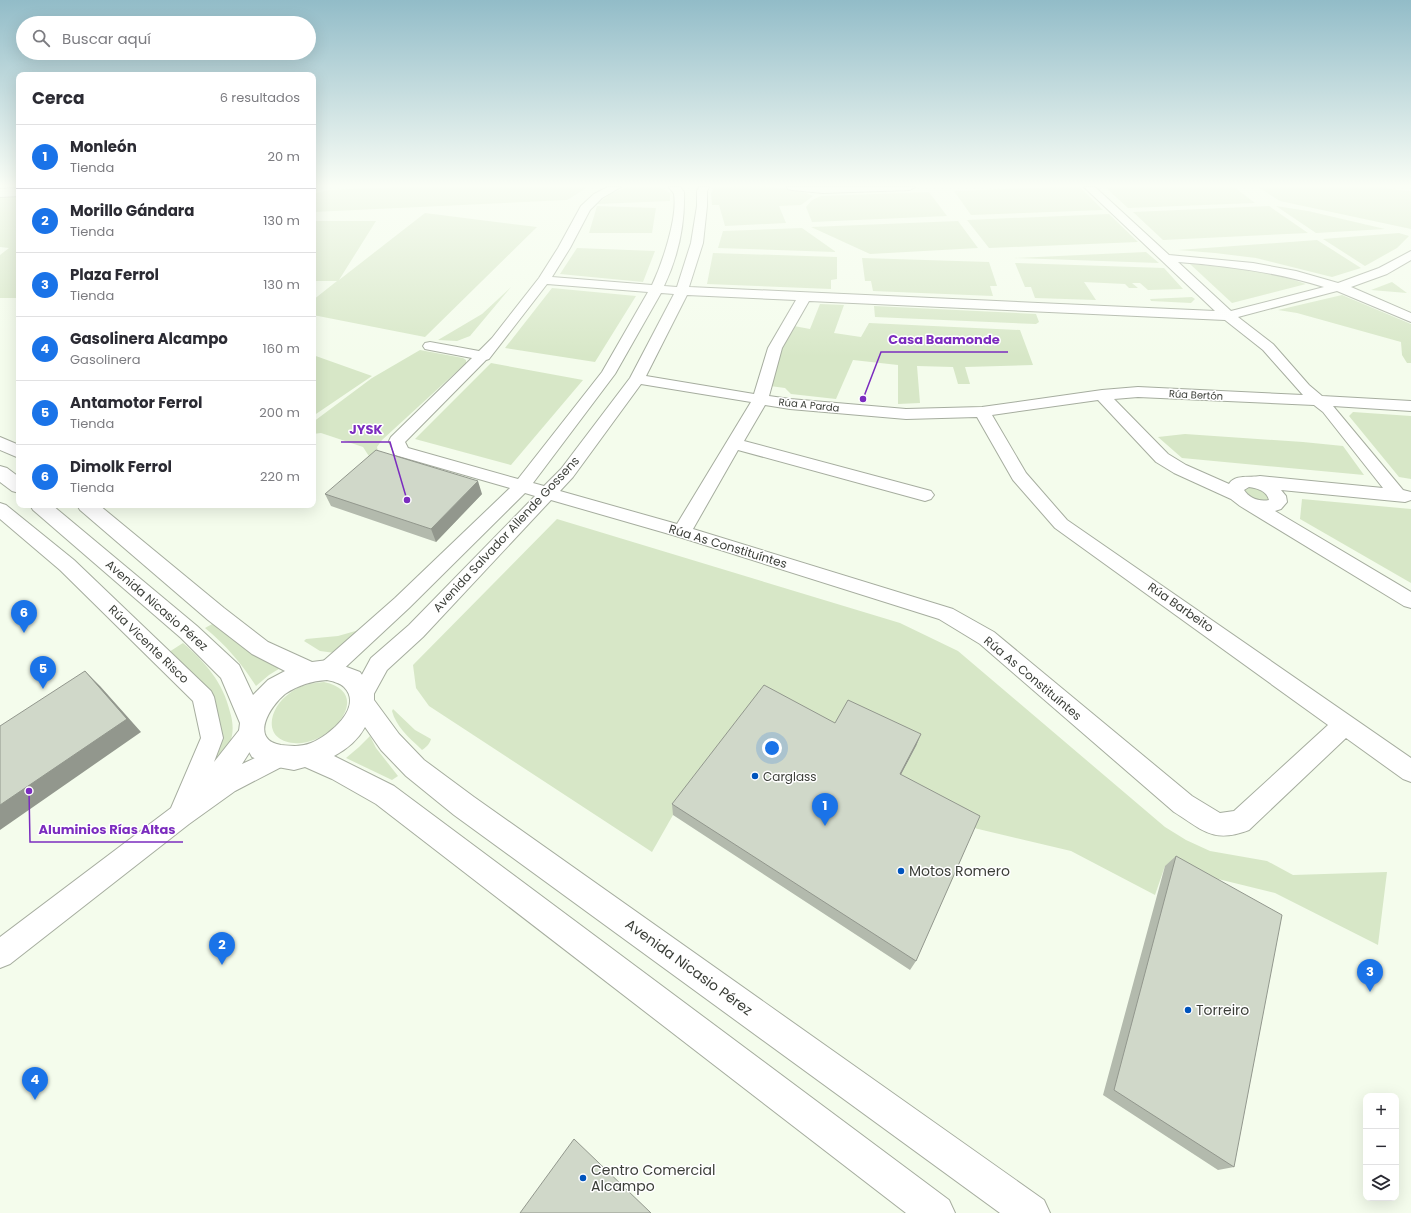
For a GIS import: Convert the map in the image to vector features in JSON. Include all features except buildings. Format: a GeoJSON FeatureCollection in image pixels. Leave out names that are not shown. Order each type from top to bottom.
{"type":"FeatureCollection","features":[{"type":"Feature","properties":{"kind":"highway"},"geometry":{"type":"LineString","coordinates":[[0,443],[16,451]]}},
{"type":"Feature","properties":{"kind":"highway"},"geometry":{"type":"LineString","coordinates":[[0,472],[16,485]]}},
{"type":"Feature","properties":{"kind":"highway","name":"Avenida Nicasio Pérez"},"geometry":{"type":"LineString","coordinates":[[44,508],[189,632],[231,672],[252,726]]}},
{"type":"Feature","properties":{"kind":"highway"},"geometry":{"type":"LineString","coordinates":[[91,508],[216,614],[260,648],[319,671]]}},
{"type":"Feature","properties":{"kind":"highway"},"geometry":{"type":"LineString","coordinates":[[293,757],[324,750],[339,741],[351,729],[359,716],[362,699],[358,685],[351,677],[340,672],[319,671],[294,677],[279,685],[267,696],[258,708],[252,726],[256,742],[265,752],[293,757],[341,771],[385,795],[936,1213]]}},
{"type":"Feature","properties":{"kind":"highway","name":"Avenida Nicasio Pérez"},"geometry":{"type":"LineString","coordinates":[[362,699],[390,742],[415,768],[464,806],[1031,1213]]}},
{"type":"Feature","properties":{"kind":"street"},"geometry":{"type":"LineString","coordinates":[[430,346],[484,356],[544,280],[566,244]]}},
{"type":"Feature","properties":{"kind":"street","name":"Avenida Salvador Allende Gossens"},"geometry":{"type":"LineString","coordinates":[[319,671],[413,592],[523,485],[608,374],[656,289],[673,244]]}},
{"type":"Feature","properties":{"kind":"street","name":"Avenida Salvador Allende Gossens"},"geometry":{"type":"LineString","coordinates":[[362,699],[379,664],[416,631],[567,473],[637,379],[677,304],[696,244]]}},
{"type":"Feature","properties":{"kind":"street"},"geometry":{"type":"LineString","coordinates":[[1150,244],[1228,316],[1268,347],[1304,388],[1328,409],[1404,496]]}},
{"type":"Feature","properties":{"kind":"street"},"geometry":{"type":"LineString","coordinates":[[544,280],[682,291],[1228,316],[1356,282],[1383,272],[1411,255]]}},
{"type":"Feature","properties":{"kind":"street"},"geometry":{"type":"LineString","coordinates":[[1166,258],[1235,263],[1272,270],[1337,287],[1411,318]]}},
{"type":"Feature","properties":{"kind":"street"},"geometry":{"type":"LineString","coordinates":[[682,532],[760,400],[776,347],[805,296]]}},
{"type":"Feature","properties":{"kind":"street","name":"Rúa As Constituíntes"},"geometry":{"type":"LineString","coordinates":[[484,356],[397,441],[401,451],[682,532],[946,614],[987,638],[1183,804],[1217,825],[1240,822],[1345,724]]}},
{"type":"Feature","properties":{"kind":"street","name":"Rúa A Parda"},"geometry":{"type":"LineString","coordinates":[[637,379],[790,404],[906,414],[982,412]]}},
{"type":"Feature","properties":{"kind":"street","name":"Rúa Bertón"},"geometry":{"type":"LineString","coordinates":[[982,412],[1102,395],[1138,392],[1411,406]]}},
{"type":"Feature","properties":{"kind":"street"},"geometry":{"type":"LineString","coordinates":[[1102,395],[1162,458],[1180,469],[1254,505],[1268,507],[1275,505],[1278,502],[1278,497],[1275,493],[1267,487],[1254,482]]}},
{"type":"Feature","properties":{"kind":"street","name":"Rúa Barbeito"},"geometry":{"type":"LineString","coordinates":[[982,412],[1019,476],[1061,524],[1411,771]]}},
{"type":"Feature","properties":{"kind":"street"},"geometry":{"type":"LineString","coordinates":[[734,444],[925,496]]}},
{"type":"Feature","properties":{"kind":"street"},"geometry":{"type":"LineString","coordinates":[[1404,496],[1254,482],[1241,482],[1237,485],[1235,490],[1242,498],[1411,601]]}},
{"type":"Feature","properties":{"kind":"street","name":"Rúa Vicente Risco"},"geometry":{"type":"LineString","coordinates":[[0,509],[67,565],[203,697],[212,738],[180,816]]}},
{"type":"Feature","properties":{"kind":"street"},"geometry":{"type":"LineString","coordinates":[[180,816],[234,756],[252,726]]}},
{"type":"Feature","properties":{"kind":"street"},"geometry":{"type":"LineString","coordinates":[[0,954],[180,816],[227,783],[293,757]]}},
{"type":"Feature","properties":{"kind":"green space"},"geometry":{"type":"Polygon","coordinates":[[[0,244],[16,244],[16,298],[0,298],[0,255],[9,248],[0,247],[0,244]]]}},
{"type":"Feature","properties":{"kind":"green space"},"geometry":{"type":"Polygon","coordinates":[[[316,244],[362,244],[339,280],[386,244],[520,244],[425,337],[316,316],[316,298],[337,281],[316,281],[316,244]]]}},
{"type":"Feature","properties":{"kind":"green space"},"geometry":{"type":"Polygon","coordinates":[[[719,244],[824,244],[836,252],[718,248],[719,244]]]}},
{"type":"Feature","properties":{"kind":"green space"},"geometry":{"type":"Polygon","coordinates":[[[847,244],[975,244],[978,248],[870,254],[847,244]]]}},
{"type":"Feature","properties":{"kind":"green space"},"geometry":{"type":"Polygon","coordinates":[[[986,244],[1098,244],[989,248],[986,244]]]}},
{"type":"Feature","properties":{"kind":"green space"},"geometry":{"type":"Polygon","coordinates":[[[1267,244],[1323,244],[1361,268],[1332,277],[1256,258],[1178,250],[1267,244]]]}},
{"type":"Feature","properties":{"kind":"green space"},"geometry":{"type":"Polygon","coordinates":[[[1330,244],[1401,244],[1397,248],[1365,266],[1330,244]]]}},
{"type":"Feature","properties":{"kind":"green space"},"geometry":{"type":"Polygon","coordinates":[[[577,248],[655,251],[643,282],[560,274],[577,248]]]}},
{"type":"Feature","properties":{"kind":"green space"},"geometry":{"type":"Polygon","coordinates":[[[1146,252],[1159,263],[1014,258],[1146,252]]]}},
{"type":"Feature","properties":{"kind":"green space"},"geometry":{"type":"Polygon","coordinates":[[[713,253],[837,257],[837,279],[831,280],[831,289],[707,284],[713,253]]]}},
{"type":"Feature","properties":{"kind":"green space"},"geometry":{"type":"Polygon","coordinates":[[[862,258],[989,262],[997,286],[990,286],[993,296],[873,291],[871,281],[865,281],[862,258]]]}},
{"type":"Feature","properties":{"kind":"green space"},"geometry":{"type":"Polygon","coordinates":[[[1015,263],[1164,268],[1183,289],[1148,290],[1140,283],[1132,283],[1138,288],[1129,288],[1125,284],[1084,282],[1096,300],[1035,298],[1031,287],[1025,287],[1015,263]]]}},
{"type":"Feature","properties":{"kind":"green space"},"geometry":{"type":"Polygon","coordinates":[[[1190,264],[1234,268],[1263,273],[1306,284],[1232,303],[1190,264]]]}},
{"type":"Feature","properties":{"kind":"green space"},"geometry":{"type":"Polygon","coordinates":[[[1392,282],[1407,293],[1371,290],[1392,282]]]}},
{"type":"Feature","properties":{"kind":"green space"},"geometry":{"type":"Polygon","coordinates":[[[511,287],[470,336],[457,341],[438,340],[482,314],[511,287]]]}},
{"type":"Feature","properties":{"kind":"green space"},"geometry":{"type":"Polygon","coordinates":[[[552,288],[636,296],[595,362],[505,348],[552,288]]]}},
{"type":"Feature","properties":{"kind":"green space"},"geometry":{"type":"Polygon","coordinates":[[[1342,295],[1411,324],[1411,363],[1407,363],[1402,355],[1401,342],[1297,313],[1278,310],[1342,295]]]}},
{"type":"Feature","properties":{"kind":"green space"},"geometry":{"type":"Polygon","coordinates":[[[1192,297],[1195,299],[1191,303],[1151,301],[1150,299],[1192,297]]]}},
{"type":"Feature","properties":{"kind":"green space"},"geometry":{"type":"Polygon","coordinates":[[[820,304],[844,305],[834,333],[861,337],[869,323],[1020,330],[1033,365],[965,367],[970,384],[958,384],[953,367],[917,366],[920,403],[898,404],[898,365],[853,360],[836,399],[791,394],[785,388],[770,386],[779,349],[794,326],[810,329],[820,304]]]}},
{"type":"Feature","properties":{"kind":"green space"},"geometry":{"type":"Polygon","coordinates":[[[874,306],[1036,314],[1039,322],[1036,324],[875,317],[874,306]]]}},
{"type":"Feature","properties":{"kind":"green space"},"geometry":{"type":"Polygon","coordinates":[[[420,350],[463,358],[466,360],[466,363],[382,440],[377,447],[378,451],[374,464],[363,447],[321,433],[316,434],[316,420],[372,378],[420,350]]]}},
{"type":"Feature","properties":{"kind":"green space"},"geometry":{"type":"Polygon","coordinates":[[[316,356],[372,376],[316,414],[316,356]]]}},
{"type":"Feature","properties":{"kind":"green space"},"geometry":{"type":"Polygon","coordinates":[[[491,363],[583,380],[511,465],[415,439],[491,363]]]}},
{"type":"Feature","properties":{"kind":"green space"},"geometry":{"type":"Polygon","coordinates":[[[1353,412],[1411,416],[1411,479],[1399,477],[1349,416],[1353,412]]]}},
{"type":"Feature","properties":{"kind":"green space"},"geometry":{"type":"Polygon","coordinates":[[[1185,434],[1343,446],[1364,475],[1182,458],[1158,437],[1185,434]]]}},
{"type":"Feature","properties":{"kind":"green space"},"geometry":{"type":"Polygon","coordinates":[[[1242,485],[1263,488],[1272,500],[1256,504],[1240,487],[1242,485]]]}},
{"type":"Feature","properties":{"kind":"green space"},"geometry":{"type":"Polygon","coordinates":[[[1302,499],[1411,509],[1411,583],[1300,519],[1302,499]]]}},
{"type":"Feature","properties":{"kind":"green space"},"geometry":{"type":"Polygon","coordinates":[[[557,519],[900,623],[958,651],[1165,827],[1186,840],[1210,851],[1267,861],[1293,875],[1387,872],[1378,945],[1275,893],[1165,866],[1155,895],[1071,851],[974,828],[895,786],[916,746],[832,736],[673,815],[652,852],[429,706],[416,688],[413,665],[557,519]]]}},
{"type":"Feature","properties":{"kind":"green space"},"geometry":{"type":"Polygon","coordinates":[[[214,623],[260,658],[282,667],[269,675],[256,686],[233,655],[205,628],[214,623]]]}},
{"type":"Feature","properties":{"kind":"green space"},"geometry":{"type":"Polygon","coordinates":[[[359,630],[335,653],[320,651],[304,641],[306,639],[338,636],[359,630]]]}},
{"type":"Feature","properties":{"kind":"green space"},"geometry":{"type":"Polygon","coordinates":[[[183,643],[206,665],[218,682],[227,701],[232,719],[233,731],[230,742],[205,777],[217,735],[218,717],[215,705],[210,695],[195,677],[169,652],[183,643]]]}},
{"type":"Feature","properties":{"kind":"green space"},"geometry":{"type":"Polygon","coordinates":[[[324,682],[339,688],[346,697],[347,707],[342,718],[333,728],[321,737],[307,742],[294,743],[283,741],[276,736],[273,730],[273,714],[283,699],[294,690],[302,686],[324,682]]]}},
{"type":"Feature","properties":{"kind":"green space"},"geometry":{"type":"Polygon","coordinates":[[[393,709],[415,730],[431,739],[425,748],[422,750],[403,731],[396,722],[392,711],[393,709]]]}},
{"type":"Feature","properties":{"kind":"green space"},"geometry":{"type":"Polygon","coordinates":[[[370,736],[376,748],[398,776],[392,780],[346,758],[370,736]]]}},
{"type":"Feature","properties":{"kind":"place","name":"Casa Baamonde"},"geometry":{"type":"Point","coordinates":[863,399]}},
{"type":"Feature","properties":{"kind":"place","name":"JYSK"},"geometry":{"type":"Point","coordinates":[407,500]}},
{"type":"Feature","properties":{"kind":"place","name":"Dimolk Ferrol"},"geometry":{"type":"Point","coordinates":[24,633]}},
{"type":"Feature","properties":{"kind":"place","name":"Antamotor Ferrol"},"geometry":{"type":"Point","coordinates":[43,689]}},
{"type":"Feature","properties":{"kind":"place","name":"Carglass"},"geometry":{"type":"Point","coordinates":[755,776]}},
{"type":"Feature","properties":{"kind":"place","name":"Aluminios Rías Altas"},"geometry":{"type":"Point","coordinates":[29,791]}},
{"type":"Feature","properties":{"kind":"place","name":"Monleón"},"geometry":{"type":"Point","coordinates":[825,826]}},
{"type":"Feature","properties":{"kind":"place","name":"Motos Romero"},"geometry":{"type":"Point","coordinates":[901,871]}},
{"type":"Feature","properties":{"kind":"place","name":"Morillo Gándara"},"geometry":{"type":"Point","coordinates":[222,965]}},
{"type":"Feature","properties":{"kind":"place","name":"Plaza Ferrol"},"geometry":{"type":"Point","coordinates":[1370,992]}},
{"type":"Feature","properties":{"kind":"place","name":"Torreiro"},"geometry":{"type":"Point","coordinates":[1188,1010]}},
{"type":"Feature","properties":{"kind":"place","name":"Gasolinera Alcampo"},"geometry":{"type":"Point","coordinates":[35,1100]}},
{"type":"Feature","properties":{"kind":"place","name":"Centro Comercial Alcampo"},"geometry":{"type":"Point","coordinates":[583,1178]}}]}
